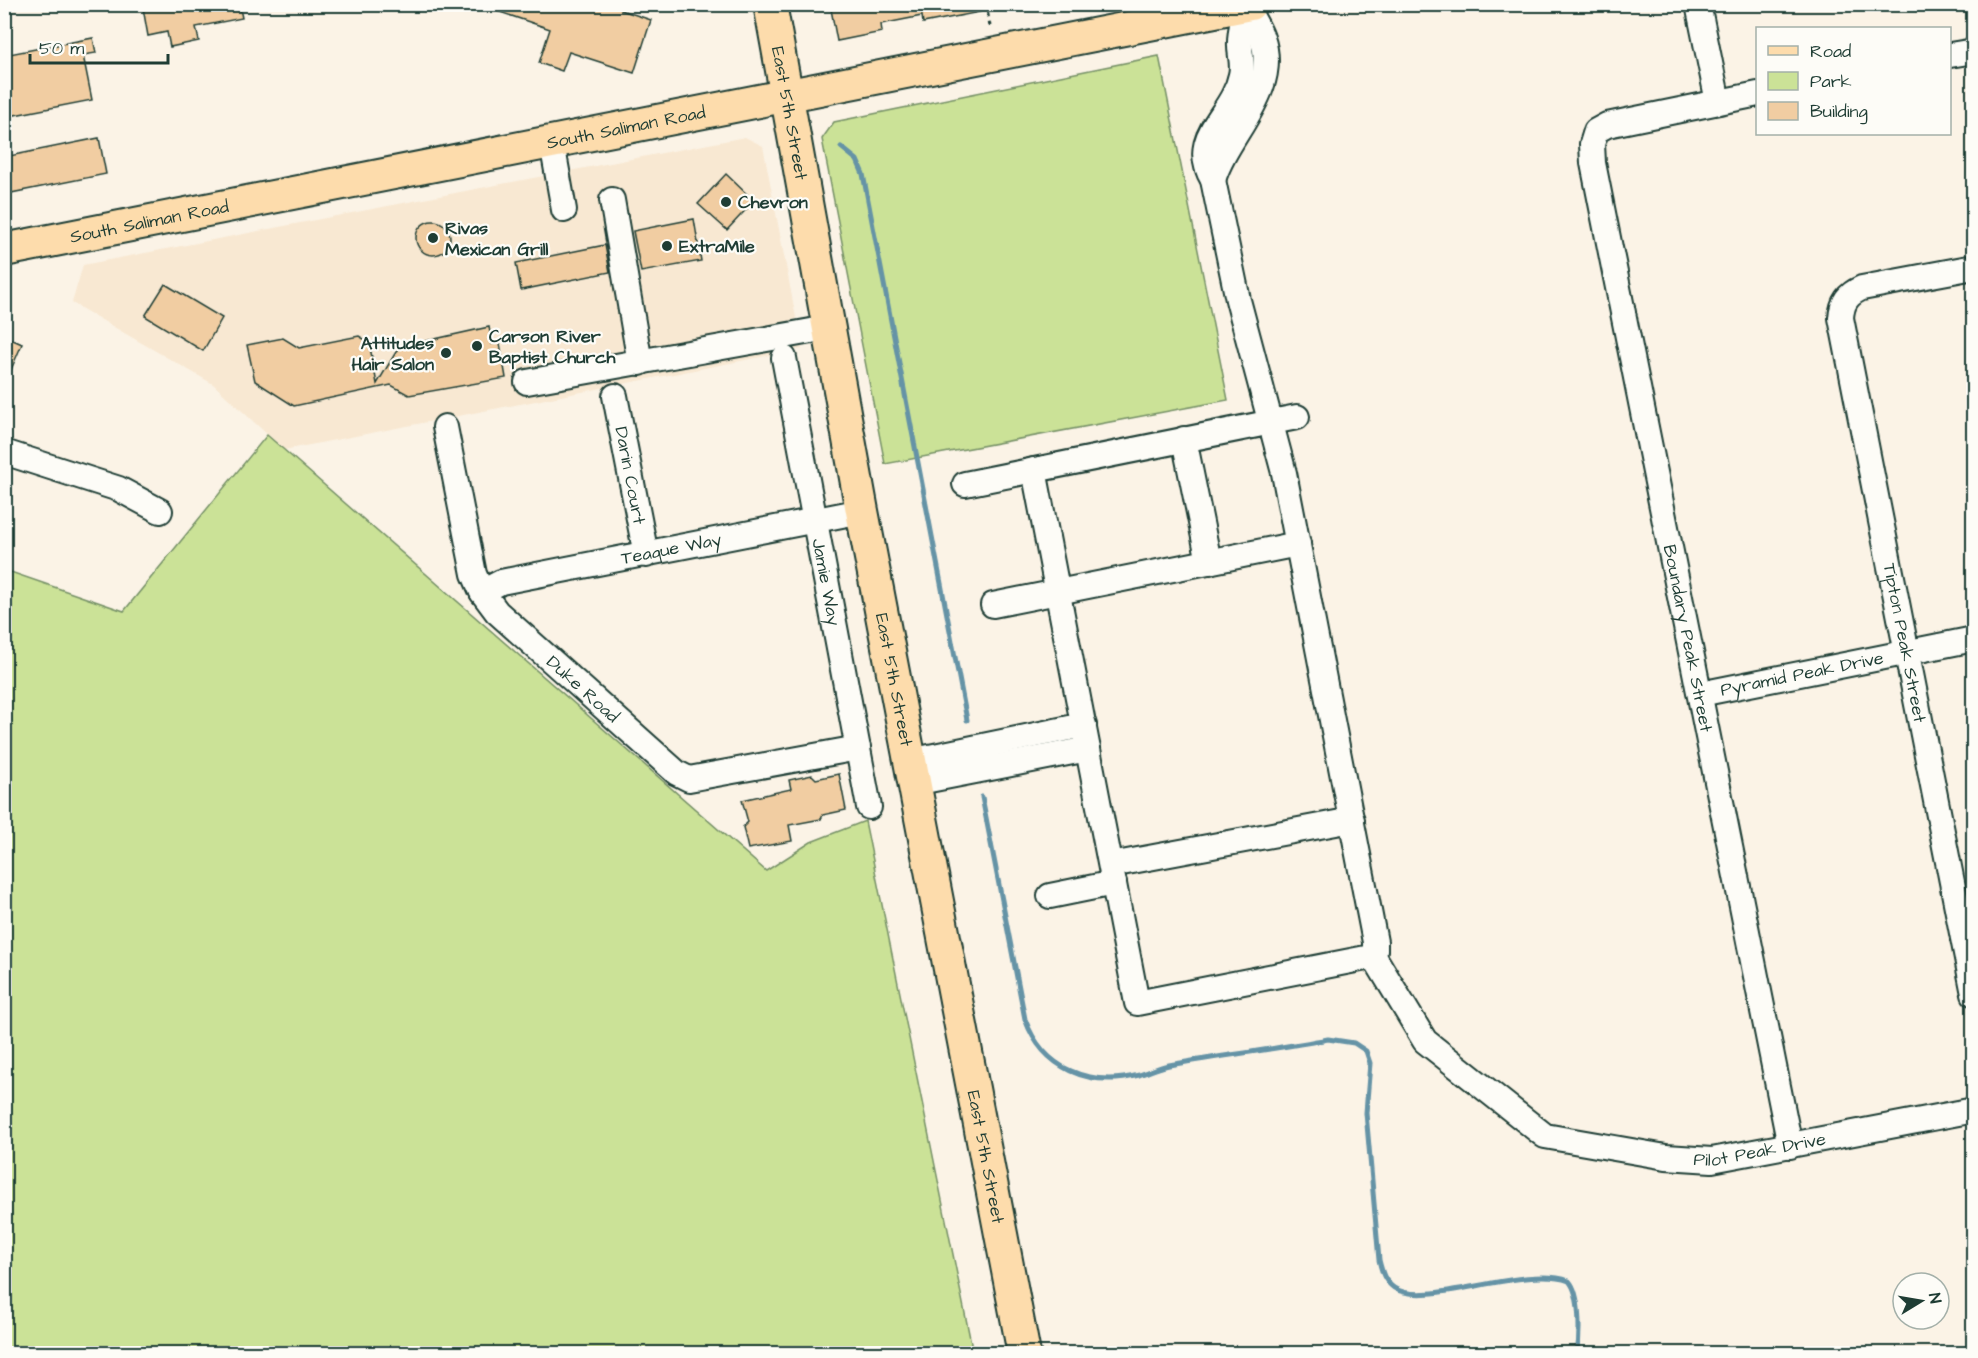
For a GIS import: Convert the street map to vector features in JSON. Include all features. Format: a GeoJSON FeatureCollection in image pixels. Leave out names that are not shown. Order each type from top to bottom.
{"type":"FeatureCollection","features":[{"type":"Feature","properties":{"kind":"main road","name":"East 5th Street"},"geometry":{"type":"LineString","coordinates":[[770,4],[785,97],[862,511],[1024,1353]]}},
{"type":"Feature","properties":{"kind":"main road","name":"South Saliman Road"},"geometry":{"type":"LineString","coordinates":[[4,250],[1247,5]]}},
{"type":"Feature","properties":{"kind":"street"},"geometry":{"type":"LineString","coordinates":[[1698,4],[1718,102],[1756,94]]}},
{"type":"Feature","properties":{"kind":"street"},"geometry":{"type":"LineString","coordinates":[[1034,470],[1137,1003],[1368,958],[1373,955],[1375,942],[1298,544],[1270,422],[1238,300],[1213,180],[1205,166],[1203,152],[1229,124],[1242,72],[1239,43],[1247,5]]}},
{"type":"Feature","properties":{"kind":"street"},"geometry":{"type":"LineString","coordinates":[[1951,55],[1974,51]]}},
{"type":"Feature","properties":{"kind":"street","name":"Boundary Peak Street"},"geometry":{"type":"LineString","coordinates":[[1718,102],[1625,121],[1596,131],[1592,144],[1593,162],[1790,1146]]}},
{"type":"Feature","properties":{"kind":"street"},"geometry":{"type":"LineString","coordinates":[[552,143],[564,210]]}},
{"type":"Feature","properties":{"kind":"street"},"geometry":{"type":"LineString","coordinates":[[612,200],[640,363]]}},
{"type":"Feature","properties":{"kind":"street","name":"Tipton Peak Street"},"geometry":{"type":"LineString","coordinates":[[1974,267],[1874,285],[1849,294],[1841,308],[1841,318],[1974,994]]}},
{"type":"Feature","properties":{"kind":"street"},"geometry":{"type":"LineString","coordinates":[[527,382],[828,328]]}},
{"type":"Feature","properties":{"kind":"street","name":"Jamie Way"},"geometry":{"type":"LineString","coordinates":[[784,358],[869,807]]}},
{"type":"Feature","properties":{"kind":"street","name":"Darin Court"},"geometry":{"type":"LineString","coordinates":[[615,396],[646,555]]}},
{"type":"Feature","properties":{"kind":"street"},"geometry":{"type":"LineString","coordinates":[[965,484],[1297,417]]}},
{"type":"Feature","properties":{"kind":"street","name":"Duke Road"},"geometry":{"type":"LineString","coordinates":[[445,427],[474,574],[482,592],[497,612],[677,773],[689,779],[858,748]]}},
{"type":"Feature","properties":{"kind":"street"},"geometry":{"type":"LineString","coordinates":[[1184,440],[1209,562]]}},
{"type":"Feature","properties":{"kind":"street"},"geometry":{"type":"LineString","coordinates":[[4,452],[119,489],[160,511]]}},
{"type":"Feature","properties":{"kind":"street","name":"Teaque Way"},"geometry":{"type":"LineString","coordinates":[[482,592],[501,582],[862,511]]}},
{"type":"Feature","properties":{"kind":"street"},"geometry":{"type":"LineString","coordinates":[[993,605],[1298,544]]}},
{"type":"Feature","properties":{"kind":"street","name":"Pyramid Peak Drive"},"geometry":{"type":"LineString","coordinates":[[1700,694],[1974,639]]}},
{"type":"Feature","properties":{"kind":"street"},"geometry":{"type":"LineString","coordinates":[[912,772],[1086,737]]}},
{"type":"Feature","properties":{"kind":"street"},"geometry":{"type":"LineString","coordinates":[[1050,896],[1112,874],[1352,820]]}},
{"type":"Feature","properties":{"kind":"street","name":"Pilot Peak Drive"},"geometry":{"type":"LineString","coordinates":[[1373,955],[1425,1041],[1545,1136],[1691,1160],[1733,1158],[1974,1110]]}},
{"type":"Feature","properties":{"kind":"path"},"geometry":{"type":"LineString","coordinates":[[986,4],[990,26]]}},
{"type":"Feature","properties":{"kind":"shaded area"},"geometry":{"type":"Polygon","coordinates":[[[745,137],[763,146],[802,349],[284,450],[213,384],[72,303],[83,265],[745,137]]]}},
{"type":"Feature","properties":{"kind":"green space"},"geometry":{"type":"Polygon","coordinates":[[[1159,56],[1228,400],[885,464],[822,139],[834,122],[1159,56]]]}},
{"type":"Feature","properties":{"kind":"green space"},"geometry":{"type":"Polygon","coordinates":[[[267,435],[766,871],[811,842],[865,821],[973,1353],[5,1353],[5,570],[124,611],[267,435]]]}},
{"type":"Feature","properties":{"kind":"building"},"geometry":{"type":"Polygon","coordinates":[[[162,4],[239,4],[242,18],[196,27],[199,41],[170,47],[167,32],[148,36],[143,8],[162,4]]]}},
{"type":"Feature","properties":{"kind":"building"},"geometry":{"type":"Polygon","coordinates":[[[486,4],[623,4],[621,10],[651,20],[634,73],[569,52],[562,71],[539,63],[550,29],[485,7],[486,4]]]}},
{"type":"Feature","properties":{"kind":"building"},"geometry":{"type":"Polygon","coordinates":[[[830,4],[980,4],[980,12],[923,23],[922,16],[881,24],[882,32],[837,41],[830,4]]]}},
{"type":"Feature","properties":{"kind":"building"},"geometry":{"type":"Polygon","coordinates":[[[93,38],[96,53],[83,55],[92,100],[4,117],[4,55],[93,38]]]}},
{"type":"Feature","properties":{"kind":"building"},"geometry":{"type":"Polygon","coordinates":[[[99,138],[106,174],[6,194],[4,157],[99,138]]]}},
{"type":"Feature","properties":{"kind":"building","name":"Chevron"},"geometry":{"type":"Polygon","coordinates":[[[726,174],[754,201],[727,230],[698,204],[726,174]]]}},
{"type":"Feature","properties":{"kind":"building","name":"ExtraMile"},"geometry":{"type":"Polygon","coordinates":[[[694,219],[701,261],[641,272],[633,231],[694,219]]]}},
{"type":"Feature","properties":{"kind":"building","name":"Rivas Mexican Grill"},"geometry":{"type":"Polygon","coordinates":[[[433,221],[445,226],[450,238],[445,250],[433,255],[421,250],[416,238],[421,226],[433,221]]]}},
{"type":"Feature","properties":{"kind":"building"},"geometry":{"type":"Polygon","coordinates":[[[605,245],[610,272],[521,290],[516,263],[605,245]]]}},
{"type":"Feature","properties":{"kind":"building"},"geometry":{"type":"Polygon","coordinates":[[[165,284],[222,318],[203,351],[145,316],[165,284]]]}},
{"type":"Feature","properties":{"kind":"building"},"geometry":{"type":"Polygon","coordinates":[[[489,327],[492,344],[500,343],[506,378],[409,395],[391,385],[294,406],[255,381],[247,345],[283,338],[299,348],[359,336],[369,342],[377,384],[399,347],[489,327]]]}},
{"type":"Feature","properties":{"kind":"building"},"geometry":{"type":"Polygon","coordinates":[[[4,336],[22,344],[4,386],[4,336]]]}},
{"type":"Feature","properties":{"kind":"building"},"geometry":{"type":"Polygon","coordinates":[[[839,774],[846,810],[823,815],[821,819],[789,825],[792,841],[748,849],[743,827],[748,822],[742,800],[791,789],[789,780],[812,775],[816,779],[839,774]]]}},
{"type":"Feature","properties":{"kind":"waterway"},"geometry":{"type":"LineString","coordinates":[[841,147],[857,160],[863,174],[967,720]]}},
{"type":"Feature","properties":{"kind":"waterway"},"geometry":{"type":"LineString","coordinates":[[982,797],[1025,1019],[1043,1051],[1070,1071],[1103,1079],[1139,1075],[1169,1065],[1328,1039],[1354,1043],[1366,1051],[1370,1063],[1366,1113],[1379,1260],[1388,1282],[1394,1288],[1409,1293],[1428,1293],[1527,1278],[1550,1277],[1569,1281],[1578,1305],[1577,1354]]}},
{"type":"Feature","properties":{"kind":"place","name":"Chevron"},"geometry":{"type":"Point","coordinates":[726,202]}},
{"type":"Feature","properties":{"kind":"place","name":"Rivas Mexican Grill"},"geometry":{"type":"Point","coordinates":[433,238]}},
{"type":"Feature","properties":{"kind":"place","name":"ExtraMile"},"geometry":{"type":"Point","coordinates":[667,246]}},
{"type":"Feature","properties":{"kind":"place","name":"Carson River Baptist Church"},"geometry":{"type":"Point","coordinates":[477,346]}},
{"type":"Feature","properties":{"kind":"place","name":"Attitudes Hair Salon"},"geometry":{"type":"Point","coordinates":[446,353]}}]}
